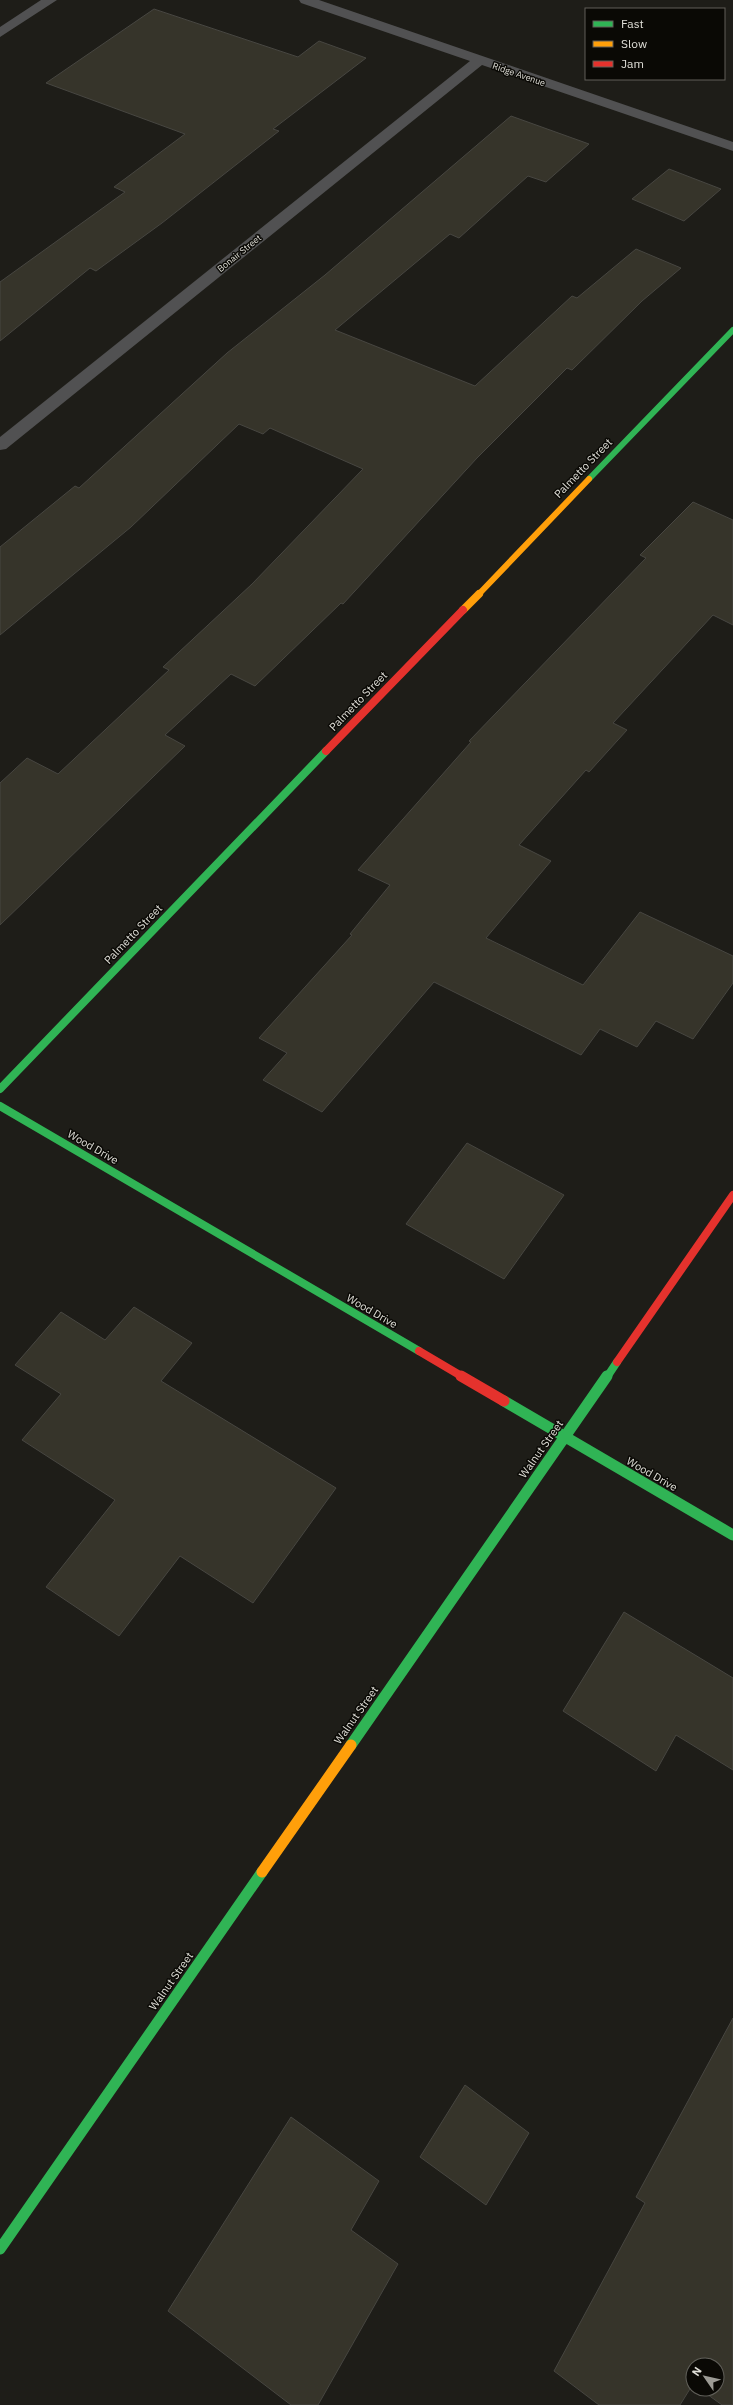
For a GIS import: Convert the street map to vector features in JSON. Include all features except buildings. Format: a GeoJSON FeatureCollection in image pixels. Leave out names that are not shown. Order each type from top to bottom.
{"type":"FeatureCollection","features":[{"type":"Feature","properties":{"kind":"street"},"geometry":{"type":"LineString","coordinates":[[0,33],[50,0]]}},
{"type":"Feature","properties":{"kind":"street","name":"Ridge Avenue"},"geometry":{"type":"LineString","coordinates":[[306,0],[479,61],[733,147]]}},
{"type":"Feature","properties":{"kind":"street","name":"Bonair Street"},"geometry":{"type":"LineString","coordinates":[[0,445],[479,61]]}},
{"type":"Feature","properties":{"kind":"street","name":"Palmetto Street"},"geometry":{"type":"LineString","coordinates":[[0,1089],[733,330]]}},
{"type":"Feature","properties":{"kind":"street","name":"Wood Drive"},"geometry":{"type":"LineString","coordinates":[[0,1106],[733,1535]]}},
{"type":"Feature","properties":{"kind":"street","name":"Walnut Street"},"geometry":{"type":"LineString","coordinates":[[0,2249],[733,1195]]}},
{"type":"Feature","properties":{"kind":"traffic: fast"},"geometry":{"type":"LineString","coordinates":[[589,479],[733,330]]}},
{"type":"Feature","properties":{"kind":"traffic: fast"},"geometry":{"type":"LineString","coordinates":[[0,1089],[326,751]]}},
{"type":"Feature","properties":{"kind":"traffic: fast"},"geometry":{"type":"LineString","coordinates":[[0,1106],[419,1351]]}},
{"type":"Feature","properties":{"kind":"traffic: fast"},"geometry":{"type":"LineString","coordinates":[[351,1745],[617,1362]]}},
{"type":"Feature","properties":{"kind":"traffic: fast"},"geometry":{"type":"LineString","coordinates":[[504,1401],[733,1535]]}},
{"type":"Feature","properties":{"kind":"traffic: fast"},"geometry":{"type":"LineString","coordinates":[[0,2249],[262,1872]]}},
{"type":"Feature","properties":{"kind":"traffic: slow"},"geometry":{"type":"LineString","coordinates":[[463,610],[589,479]]}},
{"type":"Feature","properties":{"kind":"traffic: slow"},"geometry":{"type":"LineString","coordinates":[[262,1872],[351,1745]]}},
{"type":"Feature","properties":{"kind":"traffic: jam"},"geometry":{"type":"LineString","coordinates":[[326,751],[463,610]]}},
{"type":"Feature","properties":{"kind":"traffic: jam"},"geometry":{"type":"LineString","coordinates":[[617,1362],[733,1195]]}},
{"type":"Feature","properties":{"kind":"traffic: jam"},"geometry":{"type":"LineString","coordinates":[[419,1351],[504,1401]]}}]}
